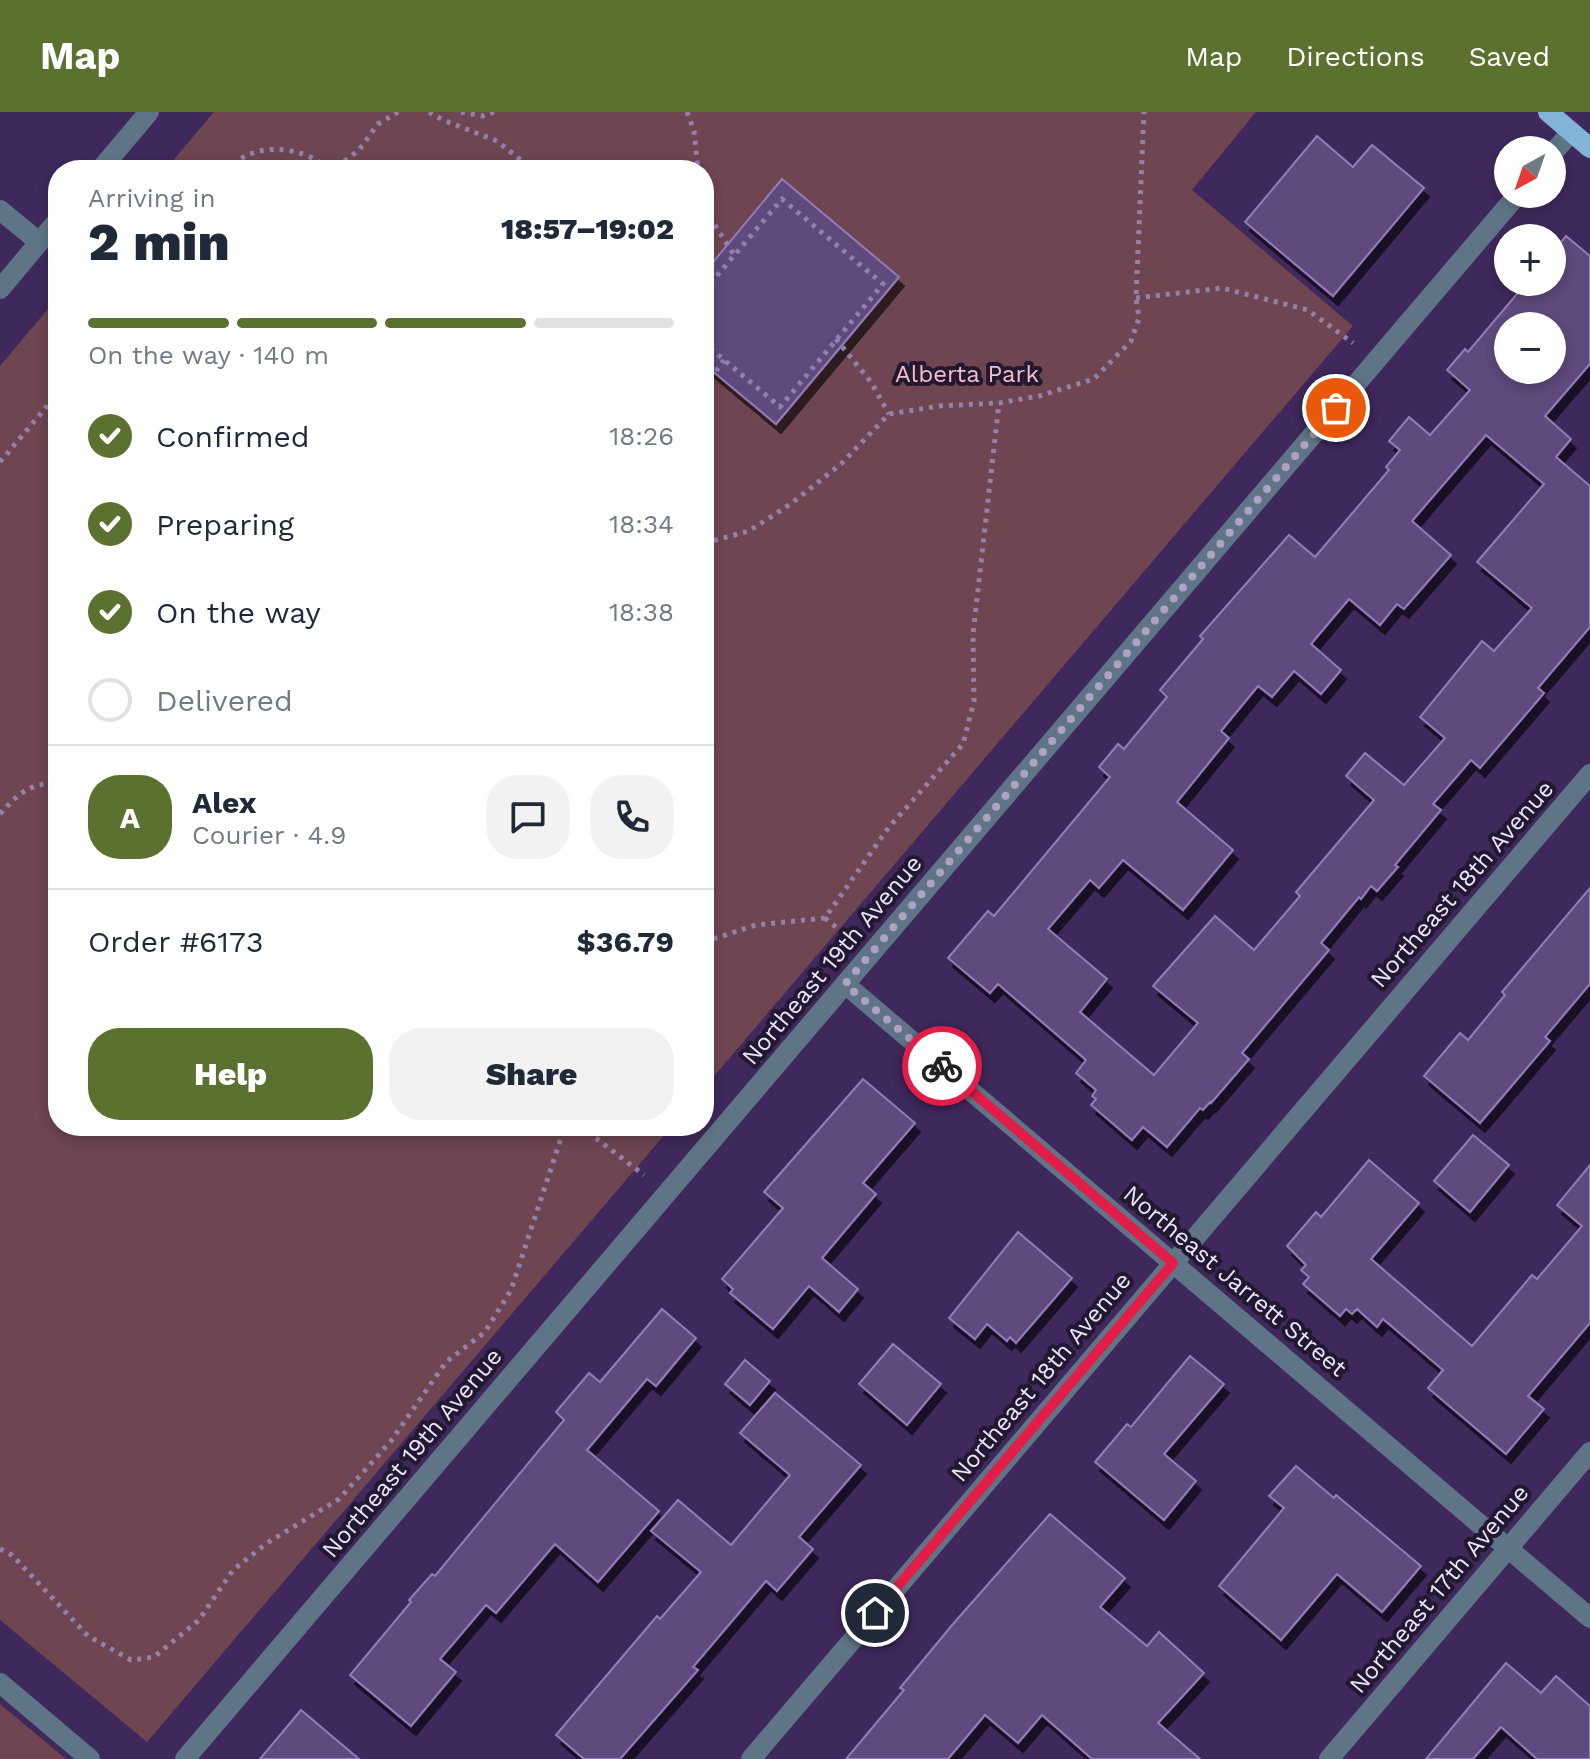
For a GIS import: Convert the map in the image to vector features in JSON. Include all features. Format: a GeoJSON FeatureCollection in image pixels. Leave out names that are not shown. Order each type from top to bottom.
{"type":"FeatureCollection","features":[{"type":"Feature","properties":{"kind":"main road"},"geometry":{"type":"LineString","coordinates":[[1548,112],[1590,148]]}},
{"type":"Feature","properties":{"kind":"street"},"geometry":{"type":"LineString","coordinates":[[108,160],[149,112]]}},
{"type":"Feature","properties":{"kind":"street"},"geometry":{"type":"LineString","coordinates":[[1566,138],[1571,132]]}},
{"type":"Feature","properties":{"kind":"street","name":"Northeast 19th Avenue"},"geometry":{"type":"LineString","coordinates":[[185,1759],[1506,208]]}},
{"type":"Feature","properties":{"kind":"street"},"geometry":{"type":"LineString","coordinates":[[0,210],[39,242]]}},
{"type":"Feature","properties":{"kind":"street"},"geometry":{"type":"LineString","coordinates":[[0,289],[48,232]]}},
{"type":"Feature","properties":{"kind":"street","name":"Northeast 18th Avenue"},"geometry":{"type":"LineString","coordinates":[[751,1759],[1590,774]]}},
{"type":"Feature","properties":{"kind":"street","name":"Northeast Jarrett Street"},"geometry":{"type":"LineString","coordinates":[[845,984],[1590,1618]]}},
{"type":"Feature","properties":{"kind":"street","name":"Northeast 17th Avenue"},"geometry":{"type":"LineString","coordinates":[[1329,1759],[1590,1452]]}},
{"type":"Feature","properties":{"kind":"street"},"geometry":{"type":"LineString","coordinates":[[0,1683],[90,1759]]}},
{"type":"Feature","properties":{"kind":"path"},"geometry":{"type":"LineString","coordinates":[[346,160],[359,150],[378,124],[398,112]]}},
{"type":"Feature","properties":{"kind":"path"},"geometry":{"type":"LineString","coordinates":[[429,112],[497,141],[521,160]]}},
{"type":"Feature","properties":{"kind":"path"},"geometry":{"type":"LineString","coordinates":[[461,112],[483,116],[494,112]]}},
{"type":"Feature","properties":{"kind":"path"},"geometry":{"type":"LineString","coordinates":[[687,112],[694,131],[697,160]]}},
{"type":"Feature","properties":{"kind":"path"},"geometry":{"type":"LineString","coordinates":[[714,540],[749,531],[792,503],[842,463],[889,414],[940,406],[999,403],[1039,396],[1094,379],[1131,341],[1139,318],[1136,298],[1144,112]]}},
{"type":"Feature","properties":{"kind":"path"},"geometry":{"type":"LineString","coordinates":[[238,160],[246,154],[280,148],[295,150],[313,160]]}},
{"type":"Feature","properties":{"kind":"path"},"geometry":{"type":"LineString","coordinates":[[714,280],[782,199],[883,284],[780,407],[714,352]]}},
{"type":"Feature","properties":{"kind":"path"},"geometry":{"type":"LineString","coordinates":[[714,224],[734,255]]}},
{"type":"Feature","properties":{"kind":"path"},"geometry":{"type":"LineString","coordinates":[[1136,298],[1222,288],[1294,306],[1308,310],[1377,360]]}},
{"type":"Feature","properties":{"kind":"path"},"geometry":{"type":"LineString","coordinates":[[836,339],[871,382],[889,414]]}},
{"type":"Feature","properties":{"kind":"path"},"geometry":{"type":"LineString","coordinates":[[714,374],[724,360]]}},
{"type":"Feature","properties":{"kind":"path"},"geometry":{"type":"LineString","coordinates":[[714,939],[756,925],[825,918],[889,827],[963,744],[974,701],[973,634],[999,403]]}},
{"type":"Feature","properties":{"kind":"path"},"geometry":{"type":"LineString","coordinates":[[0,462],[48,405]]}},
{"type":"Feature","properties":{"kind":"path"},"geometry":{"type":"LineString","coordinates":[[0,814],[19,793],[48,783]]}},
{"type":"Feature","properties":{"kind":"path"},"geometry":{"type":"LineString","coordinates":[[0,1549],[12,1555],[88,1636],[131,1660],[154,1657],[199,1620],[233,1570],[267,1543],[339,1499],[391,1441],[446,1362],[485,1332],[511,1290],[562,1136]]}},
{"type":"Feature","properties":{"kind":"path"},"geometry":{"type":"LineString","coordinates":[[593,1136],[667,1193]]}},
{"type":"Feature","properties":{"kind":"green space","name":"Alberta Park"},"geometry":{"type":"Polygon","coordinates":[[[214,112],[1256,112],[1192,190],[1353,326],[714,1076],[714,160],[173,160],[214,112]]]}},
{"type":"Feature","properties":{"kind":"green space"},"geometry":{"type":"Polygon","coordinates":[[[48,309],[48,1136],[663,1136],[147,1742],[0,1620],[0,366],[48,309]]]}},
{"type":"Feature","properties":{"kind":"green space"},"geometry":{"type":"Polygon","coordinates":[[[0,1704],[66,1759],[0,1759],[0,1704]]]}},
{"type":"Feature","properties":{"kind":"building"},"geometry":{"type":"Polygon","coordinates":[[[1317,136],[1353,167],[1372,145],[1424,188],[1333,296],[1245,222],[1317,136]]]}},
{"type":"Feature","properties":{"kind":"building"},"geometry":{"type":"Polygon","coordinates":[[[782,179],[899,277],[776,424],[714,372],[714,261],[782,179]]]}},
{"type":"Feature","properties":{"kind":"building"},"geometry":{"type":"Polygon","coordinates":[[[1566,236],[1590,256],[1590,364],[1545,416],[1571,439],[1556,457],[1590,486],[1590,627],[1538,688],[1544,693],[1480,768],[1471,760],[1433,804],[1441,810],[1395,865],[1398,867],[1377,891],[1371,886],[1361,899],[1359,897],[1321,943],[1329,950],[1242,1053],[1249,1059],[1211,1103],[1203,1110],[1200,1108],[1167,1147],[1143,1127],[1132,1140],[1091,1105],[1096,1099],[1092,1096],[1096,1090],[1076,1073],[1086,1060],[998,984],[990,993],[948,958],[988,911],[994,916],[1110,777],[1099,767],[1118,744],[1124,749],[1167,697],[1160,690],[1203,639],[1200,636],[1289,535],[1315,557],[1389,470],[1386,467],[1400,450],[1389,441],[1409,417],[1430,435],[1470,390],[1447,370],[1465,349],[1468,352],[1494,321],[1494,384],[1566,384],[1566,312],[1502,312],[1515,296],[1566,296],[1566,236]],[[1486,435],[1412,521],[1451,555],[1404,609],[1397,604],[1380,625],[1349,599],[1311,644],[1341,670],[1321,694],[1294,671],[1272,697],[1258,686],[1221,731],[1229,738],[1177,802],[1233,850],[1183,910],[1123,860],[1099,888],[1090,880],[1048,929],[1107,979],[1080,1012],[1154,1075],[1198,1023],[1153,986],[1215,916],[1254,950],[1300,896],[1296,892],[1374,800],[1346,776],[1365,753],[1404,785],[1445,738],[1420,717],[1482,641],[1494,651],[1532,608],[1477,562],[1544,484],[1486,435]]]}},
{"type":"Feature","properties":{"kind":"building"},"geometry":{"type":"Polygon","coordinates":[[[1590,888],[1590,984],[1545,1037],[1550,1041],[1480,1123],[1424,1076],[1460,1033],[1468,1040],[1505,995],[1502,992],[1590,888]]]}},
{"type":"Feature","properties":{"kind":"building"},"geometry":{"type":"Polygon","coordinates":[[[863,1079],[915,1123],[863,1183],[876,1194],[822,1258],[858,1289],[839,1312],[809,1286],[773,1329],[730,1293],[733,1289],[722,1279],[783,1208],[764,1192],[863,1079]]]}},
{"type":"Feature","properties":{"kind":"building"},"geometry":{"type":"Polygon","coordinates":[[[1473,1135],[1509,1165],[1470,1212],[1434,1181],[1473,1135]]]}},
{"type":"Feature","properties":{"kind":"building"},"geometry":{"type":"Polygon","coordinates":[[[1369,1160],[1419,1203],[1371,1259],[1472,1346],[1532,1275],[1537,1279],[1582,1226],[1557,1205],[1590,1165],[1590,1323],[1528,1396],[1544,1409],[1506,1454],[1428,1388],[1443,1370],[1383,1319],[1377,1327],[1357,1309],[1352,1314],[1346,1309],[1340,1316],[1303,1284],[1309,1277],[1301,1270],[1306,1265],[1287,1246],[1316,1212],[1321,1217],[1369,1160]]]}},
{"type":"Feature","properties":{"kind":"building"},"geometry":{"type":"Polygon","coordinates":[[[1018,1232],[1072,1278],[1016,1343],[1010,1337],[1007,1341],[987,1324],[975,1339],[949,1318],[1018,1232]]]}},
{"type":"Feature","properties":{"kind":"building"},"geometry":{"type":"Polygon","coordinates":[[[662,1309],[696,1338],[656,1386],[647,1379],[587,1450],[659,1511],[598,1582],[555,1544],[496,1613],[486,1605],[440,1659],[456,1672],[411,1726],[350,1675],[411,1602],[409,1600],[432,1574],[435,1576],[564,1420],[556,1412],[589,1373],[600,1382],[662,1309]]]}},
{"type":"Feature","properties":{"kind":"building"},"geometry":{"type":"Polygon","coordinates":[[[893,1344],[941,1384],[907,1425],[859,1384],[893,1344]]]}},
{"type":"Feature","properties":{"kind":"building"},"geometry":{"type":"Polygon","coordinates":[[[1190,1356],[1224,1384],[1164,1454],[1196,1481],[1164,1520],[1095,1462],[1127,1424],[1131,1427],[1190,1356]]]}},
{"type":"Feature","properties":{"kind":"building"},"geometry":{"type":"Polygon","coordinates":[[[745,1360],[770,1381],[750,1405],[725,1384],[745,1360]]]}},
{"type":"Feature","properties":{"kind":"building"},"geometry":{"type":"Polygon","coordinates":[[[775,1393],[861,1465],[799,1537],[813,1549],[777,1591],[766,1581],[693,1667],[698,1670],[620,1759],[584,1759],[556,1735],[657,1616],[660,1619],[701,1572],[651,1531],[678,1500],[731,1545],[790,1475],[740,1433],[775,1393]]]}},
{"type":"Feature","properties":{"kind":"building"},"geometry":{"type":"Polygon","coordinates":[[[1296,1466],[1421,1566],[1382,1612],[1337,1574],[1281,1640],[1219,1586],[1284,1508],[1269,1496],[1296,1466]]]}},
{"type":"Feature","properties":{"kind":"building"},"geometry":{"type":"Polygon","coordinates":[[[1050,1514],[1125,1578],[1100,1607],[1147,1646],[1159,1632],[1204,1673],[1158,1723],[1200,1759],[1092,1759],[1042,1715],[1018,1743],[985,1715],[948,1759],[846,1759],[904,1690],[900,1688],[953,1624],[1050,1514]]]}},
{"type":"Feature","properties":{"kind":"building"},"geometry":{"type":"Polygon","coordinates":[[[1506,1663],[1541,1693],[1556,1676],[1590,1706],[1590,1759],[1537,1759],[1501,1727],[1473,1759],[1426,1759],[1506,1663]]]}},
{"type":"Feature","properties":{"kind":"building"},"geometry":{"type":"Polygon","coordinates":[[[301,1710],[359,1759],[260,1759],[301,1710]]]}},
{"type":"Feature","properties":{"kind":"way so far"},"geometry":{"type":"LineString","coordinates":[[942,1066],[845,984],[1336,408]]}},
{"type":"Feature","properties":{"kind":"route"},"geometry":{"type":"LineString","coordinates":[[875,1613],[1173,1263],[942,1066]]}}]}
